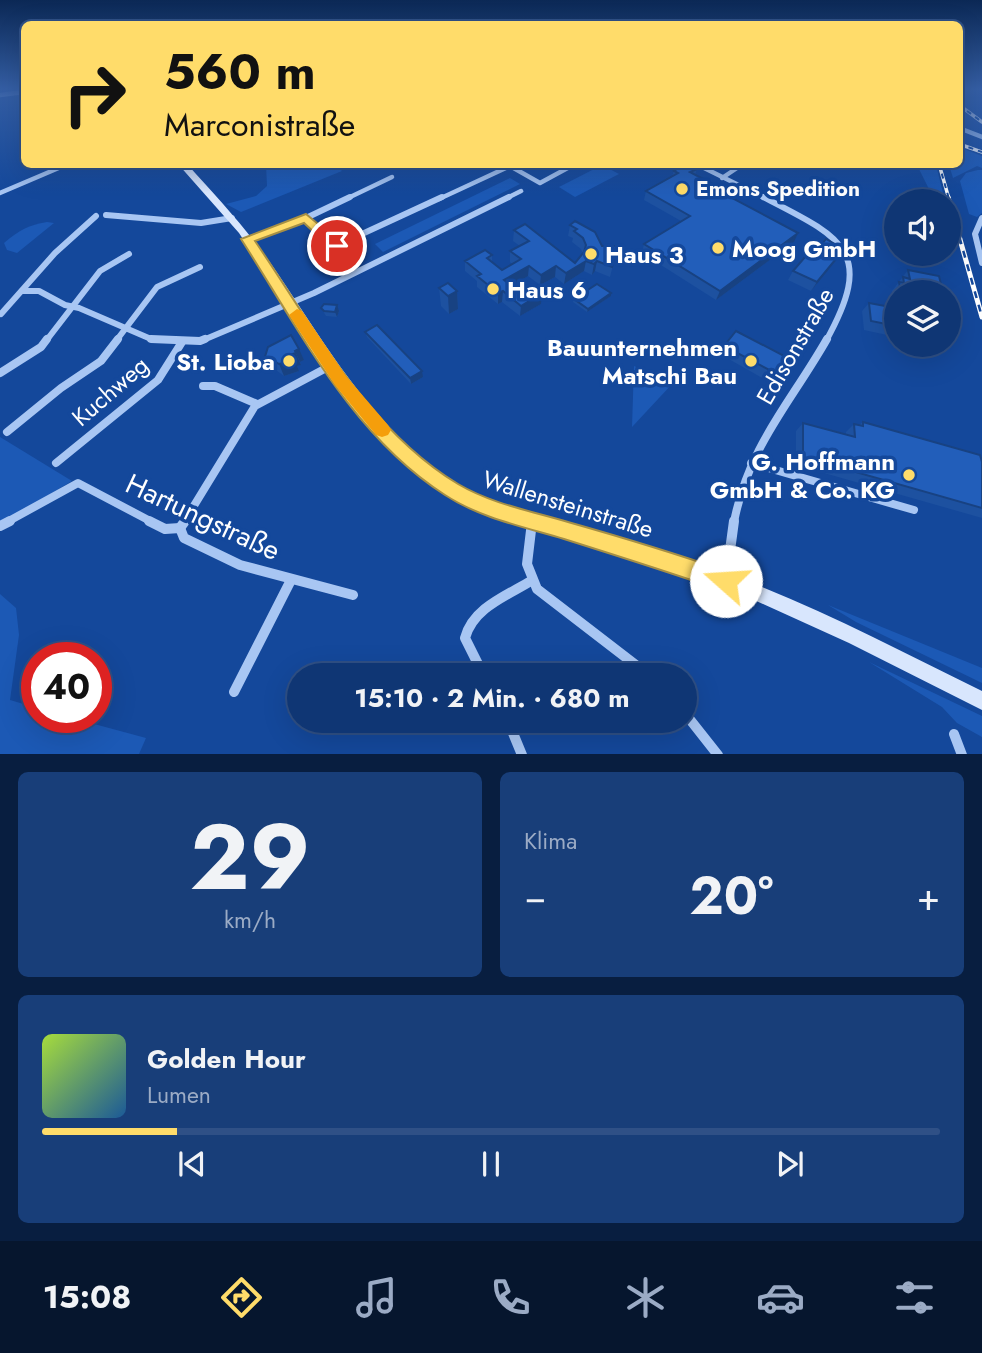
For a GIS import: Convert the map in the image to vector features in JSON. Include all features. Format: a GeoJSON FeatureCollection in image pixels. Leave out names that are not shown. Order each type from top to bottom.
{"type":"FeatureCollection","features":[{"type":"Feature","properties":{"kind":"street"},"geometry":{"type":"LineString","coordinates":[[963,130],[982,137]]}},
{"type":"Feature","properties":{"kind":"street"},"geometry":{"type":"LineString","coordinates":[[0,193],[59,168]]}},
{"type":"Feature","properties":{"kind":"street","name":"Wallensteinstraße"},"geometry":{"type":"LineString","coordinates":[[186,168],[248,239],[330,366],[384,432],[437,480],[480,505],[666,560],[726,581],[832,628],[982,701]]}},
{"type":"Feature","properties":{"kind":"street"},"geometry":{"type":"LineString","coordinates":[[306,218],[333,245],[340,245],[506,168]]}},
{"type":"Feature","properties":{"kind":"street"},"geometry":{"type":"LineString","coordinates":[[514,168],[540,183],[568,168]]}},
{"type":"Feature","properties":{"kind":"street","name":"Edisonstraße"},"geometry":{"type":"LineString","coordinates":[[703,168],[824,232],[846,251],[853,265],[852,282],[841,314],[775,417],[751,463],[730,540],[726,581]]}},
{"type":"Feature","properties":{"kind":"street"},"geometry":{"type":"LineString","coordinates":[[722,178],[737,168]]}},
{"type":"Feature","properties":{"kind":"street"},"geometry":{"type":"LineString","coordinates":[[248,239],[306,218],[391,177]]}},
{"type":"Feature","properties":{"kind":"street"},"geometry":{"type":"LineString","coordinates":[[22,290],[39,291],[65,305],[151,339],[200,341],[290,304],[521,191]]}},
{"type":"Feature","properties":{"kind":"street"},"geometry":{"type":"LineString","coordinates":[[106,215],[135,215],[207,225],[232,218]]}},
{"type":"Feature","properties":{"kind":"street"},"geometry":{"type":"LineString","coordinates":[[1,314],[55,253],[96,216]]}},
{"type":"Feature","properties":{"kind":"street"},"geometry":{"type":"LineString","coordinates":[[982,218],[975,228],[975,239],[982,263]]}},
{"type":"Feature","properties":{"kind":"street"},"geometry":{"type":"LineString","coordinates":[[0,373],[41,346],[100,271],[129,254]]}},
{"type":"Feature","properties":{"kind":"street"},"geometry":{"type":"LineString","coordinates":[[7,432],[61,388],[101,361],[157,287],[200,267]]}},
{"type":"Feature","properties":{"kind":"street","name":"Kuchweg"},"geometry":{"type":"LineString","coordinates":[[56,463],[158,380],[182,342]]}},
{"type":"Feature","properties":{"kind":"street"},"geometry":{"type":"LineString","coordinates":[[180,528],[257,404],[330,366]]}},
{"type":"Feature","properties":{"kind":"street"},"geometry":{"type":"LineString","coordinates":[[203,386],[215,386],[257,404]]}},
{"type":"Feature","properties":{"kind":"street"},"geometry":{"type":"LineString","coordinates":[[751,463],[914,510]]}},
{"type":"Feature","properties":{"kind":"street","name":"Hartungstraße"},"geometry":{"type":"LineString","coordinates":[[0,526],[78,483],[165,529],[180,528],[184,538],[240,565],[354,596]]}},
{"type":"Feature","properties":{"kind":"street"},"geometry":{"type":"LineString","coordinates":[[532,522],[525,559],[531,581],[542,594],[633,663]]}},
{"type":"Feature","properties":{"kind":"street"},"geometry":{"type":"LineString","coordinates":[[234,692],[291,580]]}},
{"type":"Feature","properties":{"kind":"street"},"geometry":{"type":"LineString","coordinates":[[478,663],[465,638],[468,623],[480,612],[531,581]]}},
{"type":"Feature","properties":{"kind":"street"},"geometry":{"type":"LineString","coordinates":[[697,728],[719,754]]}},
{"type":"Feature","properties":{"kind":"street"},"geometry":{"type":"LineString","coordinates":[[513,733],[522,754]]}},
{"type":"Feature","properties":{"kind":"street"},"geometry":{"type":"LineString","coordinates":[[954,734],[962,754]]}},
{"type":"Feature","properties":{"kind":"shaded area"},"geometry":{"type":"Polygon","coordinates":[[[963,149],[982,156],[982,168],[977,166],[953,178],[950,168],[963,168],[963,149]]]}},
{"type":"Feature","properties":{"kind":"shaded area"},"geometry":{"type":"Polygon","coordinates":[[[266,168],[338,168],[342,171],[241,212],[226,204],[256,196],[267,186],[266,168]]]}},
{"type":"Feature","properties":{"kind":"shaded area"},"geometry":{"type":"Polygon","coordinates":[[[596,168],[608,168],[619,174],[575,197],[559,187],[596,168]]]}},
{"type":"Feature","properties":{"kind":"shaded area"},"geometry":{"type":"Polygon","coordinates":[[[918,168],[937,168],[942,189],[929,189],[918,168]]]}},
{"type":"Feature","properties":{"kind":"shaded area"},"geometry":{"type":"Polygon","coordinates":[[[982,170],[982,213],[977,217],[969,214],[960,181],[966,173],[982,170]]]}},
{"type":"Feature","properties":{"kind":"shaded area"},"geometry":{"type":"Polygon","coordinates":[[[510,178],[520,184],[383,252],[375,244],[510,178]]]}},
{"type":"Feature","properties":{"kind":"shaded area"},"geometry":{"type":"Polygon","coordinates":[[[54,223],[17,253],[7,250],[4,243],[15,235],[29,227],[54,223]]]}},
{"type":"Feature","properties":{"kind":"shaded area"},"geometry":{"type":"Polygon","coordinates":[[[634,366],[673,383],[632,427],[634,366]]]}},
{"type":"Feature","properties":{"kind":"shaded area"},"geometry":{"type":"Polygon","coordinates":[[[0,437],[72,481],[0,524],[0,437]]]}},
{"type":"Feature","properties":{"kind":"shaded area"},"geometry":{"type":"Polygon","coordinates":[[[0,594],[16,608],[19,635],[10,700],[21,703],[21,733],[112,733],[112,729],[146,738],[139,754],[0,754],[0,594]]]}},
{"type":"Feature","properties":{"kind":"shaded area"},"geometry":{"type":"Polygon","coordinates":[[[828,605],[982,668],[982,683],[856,622],[828,605]]]}},
{"type":"Feature","properties":{"kind":"shaded area"},"geometry":{"type":"Polygon","coordinates":[[[869,662],[982,716],[982,737],[957,723],[942,707],[869,662]]]}},
{"type":"Feature","properties":{"kind":"building","name":"Moog GmbH"},"geometry":{"type":"Polygon","coordinates":[[[679,168],[695,168],[690,172],[718,187],[715,189],[798,233],[720,291],[644,244],[690,216],[646,191],[678,173],[674,171],[679,168]]]}},
{"type":"Feature","properties":{"kind":"building"},"geometry":{"type":"Polygon","coordinates":[[[575,221],[595,232],[602,246],[618,246],[612,267],[597,261],[594,264],[586,261],[566,273],[556,266],[541,275],[529,266],[504,280],[522,294],[534,287],[542,293],[521,306],[503,291],[498,293],[477,276],[481,274],[465,261],[485,250],[492,255],[487,258],[502,270],[521,259],[510,251],[529,241],[514,230],[525,224],[575,263],[586,245],[583,238],[574,231],[577,229],[570,225],[575,221]]]}},
{"type":"Feature","properties":{"kind":"building"},"geometry":{"type":"Polygon","coordinates":[[[826,239],[844,249],[817,282],[793,271],[818,242],[822,244],[826,239]]]}},
{"type":"Feature","properties":{"kind":"building"},"geometry":{"type":"Polygon","coordinates":[[[908,270],[939,276],[940,280],[904,280],[903,277],[910,279],[908,270]]]}},
{"type":"Feature","properties":{"kind":"building"},"geometry":{"type":"Polygon","coordinates":[[[448,283],[457,291],[448,296],[439,288],[448,283]]]}},
{"type":"Feature","properties":{"kind":"building"},"geometry":{"type":"Polygon","coordinates":[[[597,284],[611,293],[588,309],[574,299],[597,284]]]}},
{"type":"Feature","properties":{"kind":"building"},"geometry":{"type":"Polygon","coordinates":[[[869,303],[884,306],[884,324],[871,321],[869,303]]]}},
{"type":"Feature","properties":{"kind":"building"},"geometry":{"type":"Polygon","coordinates":[[[324,304],[337,305],[335,312],[324,311],[321,308],[324,304]]]}},
{"type":"Feature","properties":{"kind":"building"},"geometry":{"type":"Polygon","coordinates":[[[377,325],[422,371],[410,378],[365,332],[377,325]]]}},
{"type":"Feature","properties":{"kind":"building"},"geometry":{"type":"Polygon","coordinates":[[[736,331],[790,359],[779,375],[724,346],[736,331]]]}},
{"type":"Feature","properties":{"kind":"building"},"geometry":{"type":"Polygon","coordinates":[[[291,335],[299,349],[286,356],[294,360],[279,364],[271,359],[264,360],[268,347],[291,335]]]}},
{"type":"Feature","properties":{"kind":"building","name":"G. Hoffmann GmbH & Co. KG"},"geometry":{"type":"Polygon","coordinates":[[[863,422],[980,455],[982,508],[803,457],[803,423],[855,437],[854,424],[863,426],[863,422]]]}},
{"type":"Feature","properties":{"kind":"railway"},"geometry":{"type":"LineString","coordinates":[[963,145],[982,152]]}},
{"type":"Feature","properties":{"kind":"railway"},"geometry":{"type":"LineString","coordinates":[[940,168],[946,189]]}},
{"type":"Feature","properties":{"kind":"railway"},"geometry":{"type":"LineString","coordinates":[[961,243],[982,317]]}},
{"type":"Feature","properties":{"kind":"slow traffic"},"geometry":{"type":"LineString","coordinates":[[297,315],[340,381],[382,430]]}},
{"type":"Feature","properties":{"kind":"place","name":"Emons Spedition"},"geometry":{"type":"Point","coordinates":[682,189]}},
{"type":"Feature","properties":{"kind":"place","name":"Moog GmbH"},"geometry":{"type":"Point","coordinates":[718,248]}},
{"type":"Feature","properties":{"kind":"place","name":"Haus 3"},"geometry":{"type":"Point","coordinates":[591,254]}},
{"type":"Feature","properties":{"kind":"place","name":"Haus 6"},"geometry":{"type":"Point","coordinates":[493,289]}},
{"type":"Feature","properties":{"kind":"place","name":"St. Lioba"},"geometry":{"type":"Point","coordinates":[289,361]}},
{"type":"Feature","properties":{"kind":"place","name":"Bauunternehmen Matschi Bau"},"geometry":{"type":"Point","coordinates":[751,361]}},
{"type":"Feature","properties":{"kind":"place","name":"G. Hoffmann GmbH & Co. KG"},"geometry":{"type":"Point","coordinates":[909,475]}},
{"type":"Feature","properties":{"kind":"route"},"geometry":{"type":"LineString","coordinates":[[337,246],[306,218],[248,239],[348,391],[369,417],[423,469],[452,490],[488,508],[666,560],[726,581]]}}]}
